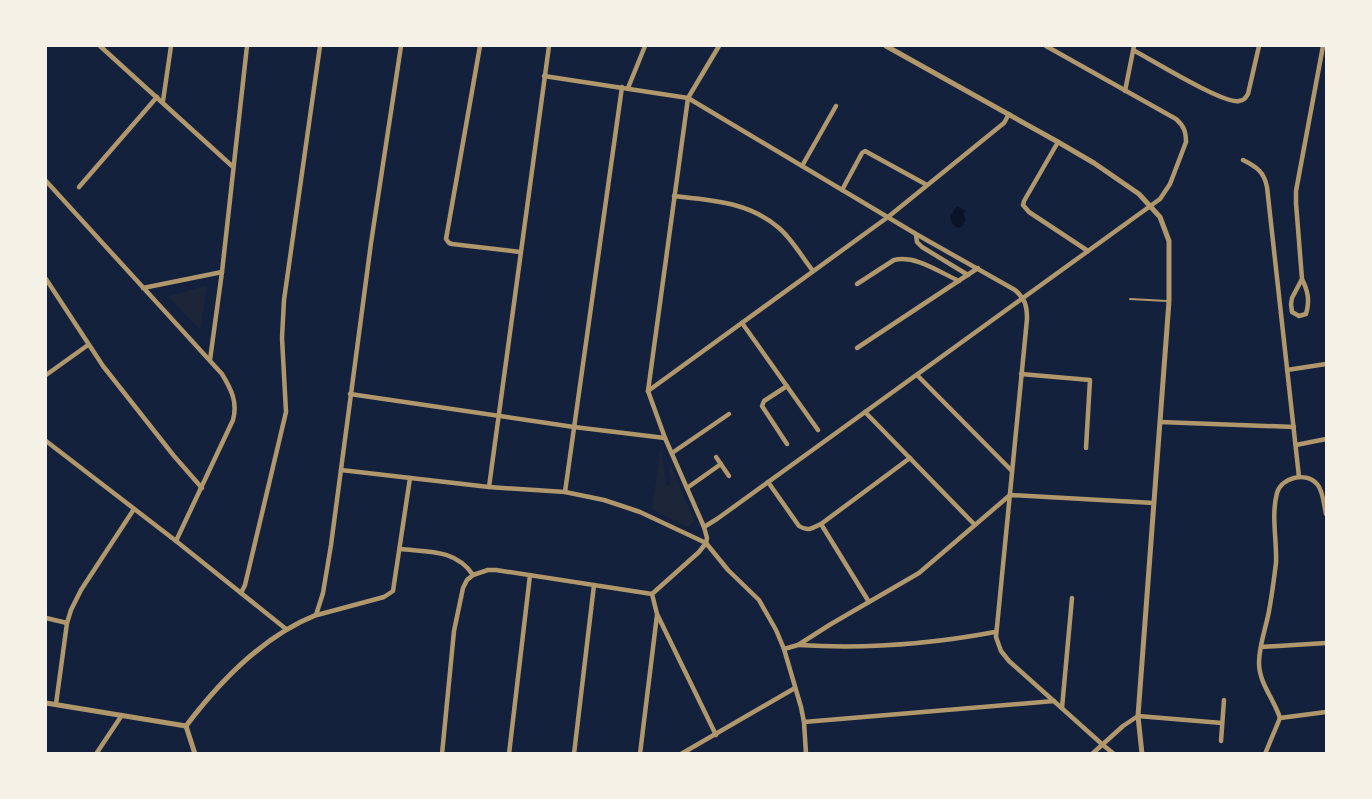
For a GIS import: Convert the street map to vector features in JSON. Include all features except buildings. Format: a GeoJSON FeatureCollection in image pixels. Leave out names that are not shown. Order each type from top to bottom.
{"type":"FeatureCollection","features":[{"type":"Feature","properties":{"kind":"street"},"geometry":{"type":"LineString","coordinates":[[101,46],[233,166]]}},
{"type":"Feature","properties":{"kind":"street"},"geometry":{"type":"LineString","coordinates":[[163,101],[172,46]]}},
{"type":"Feature","properties":{"kind":"street"},"geometry":{"type":"LineString","coordinates":[[210,361],[247,46]]}},
{"type":"Feature","properties":{"kind":"street"},"geometry":{"type":"LineString","coordinates":[[240,593],[245,585],[286,412],[282,338],[284,300],[320,46]]}},
{"type":"Feature","properties":{"kind":"street"},"geometry":{"type":"LineString","coordinates":[[316,615],[322,600],[401,46]]}},
{"type":"Feature","properties":{"kind":"street"},"geometry":{"type":"LineString","coordinates":[[480,46],[446,239],[452,244],[520,252]]}},
{"type":"Feature","properties":{"kind":"street"},"geometry":{"type":"LineString","coordinates":[[489,487],[549,46]]}},
{"type":"Feature","properties":{"kind":"street"},"geometry":{"type":"LineString","coordinates":[[628,88],[645,46]]}},
{"type":"Feature","properties":{"kind":"street"},"geometry":{"type":"LineString","coordinates":[[652,594],[703,547],[707,538],[648,391],[688,98],[719,46]]}},
{"type":"Feature","properties":{"kind":"street"},"geometry":{"type":"LineString","coordinates":[[886,46],[1112,175],[1152,206],[1160,217],[1169,241],[1169,301],[1138,716],[1142,754]]}},
{"type":"Feature","properties":{"kind":"street"},"geometry":{"type":"LineString","coordinates":[[704,527],[1160,199],[1170,184],[1182,155],[1186,135],[1182,125],[1046,46]]}},
{"type":"Feature","properties":{"kind":"street"},"geometry":{"type":"LineString","coordinates":[[1125,91],[1133,48],[1216,95],[1238,101],[1244,99],[1248,94],[1259,46]]}},
{"type":"Feature","properties":{"kind":"street"},"geometry":{"type":"LineString","coordinates":[[1302,279],[1291,304],[1292,313],[1298,316],[1306,314],[1309,301],[1302,279],[1296,191],[1322,46]]}},
{"type":"Feature","properties":{"kind":"street"},"geometry":{"type":"LineString","coordinates":[[544,76],[688,98],[1015,290],[1024,299],[1027,319],[996,632],[998,644],[1009,661],[1114,754]]}},
{"type":"Feature","properties":{"kind":"street"},"geometry":{"type":"LineString","coordinates":[[565,492],[622,87]]}},
{"type":"Feature","properties":{"kind":"street"},"geometry":{"type":"LineString","coordinates":[[79,187],[158,97]]}},
{"type":"Feature","properties":{"kind":"street"},"geometry":{"type":"LineString","coordinates":[[802,166],[836,106]]}},
{"type":"Feature","properties":{"kind":"street"},"geometry":{"type":"LineString","coordinates":[[648,391],[888,217],[1004,123],[1009,114]]}},
{"type":"Feature","properties":{"kind":"street"},"geometry":{"type":"LineString","coordinates":[[1058,142],[1023,205],[1029,212],[1088,251]]}},
{"type":"Feature","properties":{"kind":"street"},"geometry":{"type":"LineString","coordinates":[[842,190],[862,153],[867,151],[927,185]]}},
{"type":"Feature","properties":{"kind":"street"},"geometry":{"type":"LineString","coordinates":[[1243,160],[1257,167],[1265,179],[1299,477]]}},
{"type":"Feature","properties":{"kind":"street"},"geometry":{"type":"LineString","coordinates":[[46,181],[222,374],[230,387],[236,411],[176,541]]}},
{"type":"Feature","properties":{"kind":"street"},"geometry":{"type":"LineString","coordinates":[[674,196],[723,201],[749,209],[778,227],[813,271]]}},
{"type":"Feature","properties":{"kind":"street"},"geometry":{"type":"LineString","coordinates":[[916,234],[917,242],[922,247],[968,275]]}},
{"type":"Feature","properties":{"kind":"street"},"geometry":{"type":"LineString","coordinates":[[857,284],[899,258],[918,262],[959,281]]}},
{"type":"Feature","properties":{"kind":"street"},"geometry":{"type":"LineString","coordinates":[[857,348],[978,268]]}},
{"type":"Feature","properties":{"kind":"street"},"geometry":{"type":"LineString","coordinates":[[142,288],[222,272]]}},
{"type":"Feature","properties":{"kind":"street"},"geometry":{"type":"LineString","coordinates":[[46,279],[88,345],[141,415],[202,488]]}},
{"type":"Feature","properties":{"kind":"street"},"geometry":{"type":"LineString","coordinates":[[742,323],[818,430]]}},
{"type":"Feature","properties":{"kind":"street"},"geometry":{"type":"LineString","coordinates":[[46,375],[88,345]]}},
{"type":"Feature","properties":{"kind":"street"},"geometry":{"type":"LineString","coordinates":[[1287,370],[1326,364]]}},
{"type":"Feature","properties":{"kind":"street"},"geometry":{"type":"LineString","coordinates":[[1021,374],[1090,380],[1086,449]]}},
{"type":"Feature","properties":{"kind":"street"},"geometry":{"type":"LineString","coordinates":[[917,375],[1012,471]]}},
{"type":"Feature","properties":{"kind":"street"},"geometry":{"type":"LineString","coordinates":[[787,386],[764,401],[762,406],[787,444]]}},
{"type":"Feature","properties":{"kind":"street"},"geometry":{"type":"LineString","coordinates":[[350,394],[665,438]]}},
{"type":"Feature","properties":{"kind":"street"},"geometry":{"type":"LineString","coordinates":[[865,412],[974,524]]}},
{"type":"Feature","properties":{"kind":"street"},"geometry":{"type":"LineString","coordinates":[[672,453],[729,414]]}},
{"type":"Feature","properties":{"kind":"street"},"geometry":{"type":"LineString","coordinates":[[1160,422],[1294,427]]}},
{"type":"Feature","properties":{"kind":"street"},"geometry":{"type":"LineString","coordinates":[[1296,445],[1326,439]]}},
{"type":"Feature","properties":{"kind":"street"},"geometry":{"type":"LineString","coordinates":[[46,441],[286,629]]}},
{"type":"Feature","properties":{"kind":"street"},"geometry":{"type":"LineString","coordinates":[[716,457],[729,476]]}},
{"type":"Feature","properties":{"kind":"street"},"geometry":{"type":"LineString","coordinates":[[768,482],[799,526],[811,530],[910,458]]}},
{"type":"Feature","properties":{"kind":"street"},"geometry":{"type":"LineString","coordinates":[[687,488],[721,464]]}},
{"type":"Feature","properties":{"kind":"street"},"geometry":{"type":"LineString","coordinates":[[341,470],[489,487],[565,492],[626,506],[706,543],[759,600],[776,630],[784,649],[804,722],[806,754]]}},
{"type":"Feature","properties":{"kind":"street"},"geometry":{"type":"LineString","coordinates":[[1265,754],[1280,718],[1265,687],[1260,669],[1261,647],[1276,562],[1276,495],[1282,484],[1299,477],[1309,479],[1319,487],[1326,514]]}},
{"type":"Feature","properties":{"kind":"street"},"geometry":{"type":"LineString","coordinates":[[186,726],[235,670],[286,629],[316,615],[384,597],[393,591],[410,478]]}},
{"type":"Feature","properties":{"kind":"street"},"geometry":{"type":"LineString","coordinates":[[784,649],[798,645],[919,573],[1010,495],[1155,503]]}},
{"type":"Feature","properties":{"kind":"street"},"geometry":{"type":"LineString","coordinates":[[56,704],[71,610],[81,590],[134,509]]}},
{"type":"Feature","properties":{"kind":"street"},"geometry":{"type":"LineString","coordinates":[[821,524],[869,602]]}},
{"type":"Feature","properties":{"kind":"street"},"geometry":{"type":"LineString","coordinates":[[400,549],[452,556],[464,563],[474,575]]}},
{"type":"Feature","properties":{"kind":"street"},"geometry":{"type":"LineString","coordinates":[[442,754],[454,631],[467,580],[488,570],[652,594]]}},
{"type":"Feature","properties":{"kind":"street"},"geometry":{"type":"LineString","coordinates":[[509,754],[530,575]]}},
{"type":"Feature","properties":{"kind":"street"},"geometry":{"type":"LineString","coordinates":[[574,754],[594,585]]}},
{"type":"Feature","properties":{"kind":"street"},"geometry":{"type":"LineString","coordinates":[[652,594],[657,614],[716,734]]}},
{"type":"Feature","properties":{"kind":"street"},"geometry":{"type":"LineString","coordinates":[[1062,708],[1072,598]]}},
{"type":"Feature","properties":{"kind":"street"},"geometry":{"type":"LineString","coordinates":[[322,600],[330,612]]}},
{"type":"Feature","properties":{"kind":"street"},"geometry":{"type":"LineString","coordinates":[[640,754],[657,614]]}},
{"type":"Feature","properties":{"kind":"street"},"geometry":{"type":"LineString","coordinates":[[46,618],[67,624]]}},
{"type":"Feature","properties":{"kind":"street"},"geometry":{"type":"LineString","coordinates":[[798,645],[922,643],[996,632]]}},
{"type":"Feature","properties":{"kind":"street"},"geometry":{"type":"LineString","coordinates":[[1261,647],[1326,643]]}},
{"type":"Feature","properties":{"kind":"street"},"geometry":{"type":"LineString","coordinates":[[681,754],[795,688]]}},
{"type":"Feature","properties":{"kind":"street"},"geometry":{"type":"LineString","coordinates":[[1221,741],[1224,700]]}},
{"type":"Feature","properties":{"kind":"street"},"geometry":{"type":"LineString","coordinates":[[804,722],[1055,701]]}},
{"type":"Feature","properties":{"kind":"street"},"geometry":{"type":"LineString","coordinates":[[46,703],[186,726]]}},
{"type":"Feature","properties":{"kind":"street"},"geometry":{"type":"LineString","coordinates":[[1280,718],[1326,712]]}},
{"type":"Feature","properties":{"kind":"street"},"geometry":{"type":"LineString","coordinates":[[96,754],[121,715]]}},
{"type":"Feature","properties":{"kind":"street"},"geometry":{"type":"LineString","coordinates":[[1092,754],[1138,716],[1222,723]]}},
{"type":"Feature","properties":{"kind":"street"},"geometry":{"type":"LineString","coordinates":[[186,726],[194,754]]}},
{"type":"Feature","properties":{"kind":"lane"},"geometry":{"type":"LineString","coordinates":[[1130,299],[1169,301]]}},
{"type":"Feature","properties":{"kind":"shaded area"},"geometry":{"type":"Polygon","coordinates":[[[957,206],[966,211],[963,215],[966,219],[961,228],[952,223],[950,217],[957,206]]]}},
{"type":"Feature","properties":{"kind":"shaded area"},"geometry":{"type":"Polygon","coordinates":[[[207,286],[200,330],[168,296],[207,286]]]}},
{"type":"Feature","properties":{"kind":"shaded area"},"geometry":{"type":"Polygon","coordinates":[[[661,447],[666,485],[670,485],[669,461],[693,518],[690,525],[686,526],[652,509],[661,447]]]}}]}
